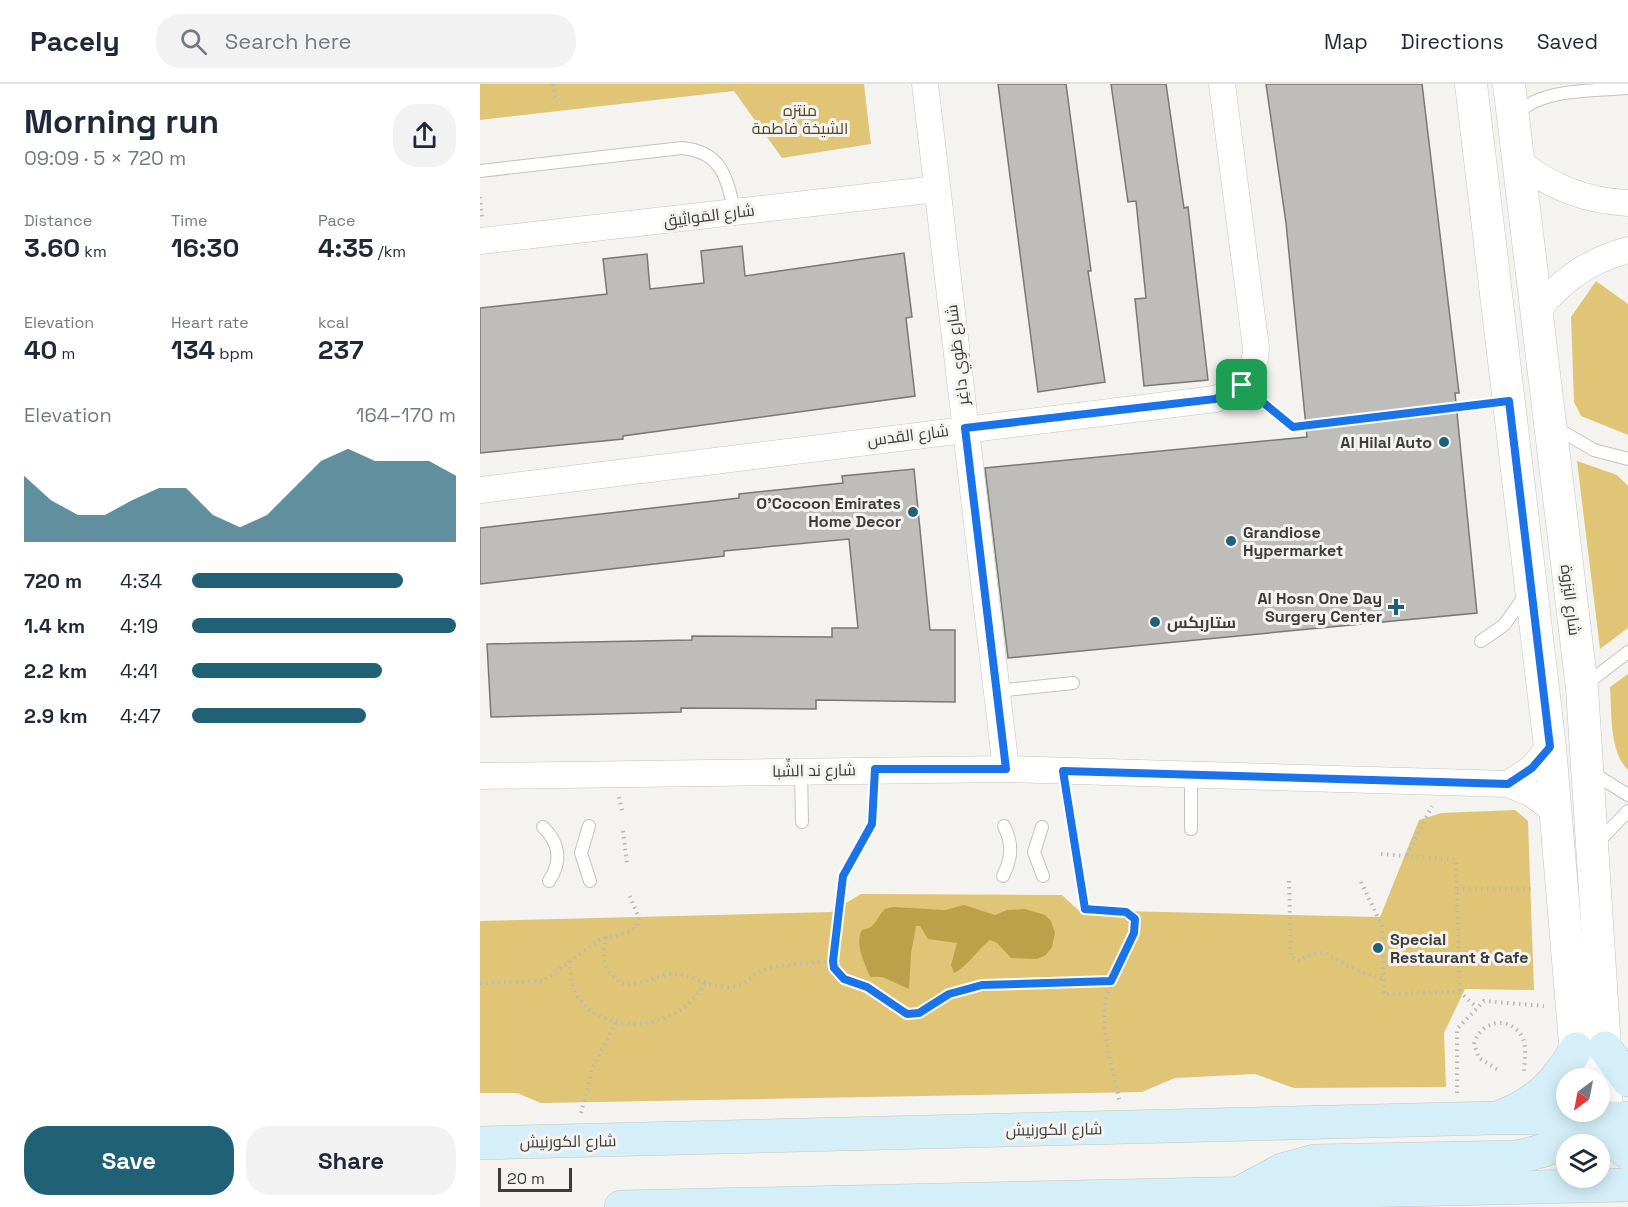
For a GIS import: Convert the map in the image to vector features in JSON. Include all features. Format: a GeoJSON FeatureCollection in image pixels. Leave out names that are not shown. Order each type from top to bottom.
{"type":"FeatureCollection","features":[{"type":"Feature","properties":{"kind":"main road"},"geometry":{"type":"LineString","coordinates":[[1494,1118],[1525,1105],[1586,1058],[1628,1080]]}},
{"type":"Feature","properties":{"kind":"main road","name":"شارع الكورنيش"},"geometry":{"type":"LineString","coordinates":[[480,1143],[1556,1118]]}},
{"type":"Feature","properties":{"kind":"main road"},"geometry":{"type":"LineString","coordinates":[[1239,1194],[1282,1170],[1315,1161],[1516,1157],[1560,1145],[1592,1122]]}},
{"type":"Feature","properties":{"kind":"main road"},"geometry":{"type":"LineString","coordinates":[[1601,1122],[1628,1153]]}},
{"type":"Feature","properties":{"kind":"main road"},"geometry":{"type":"LineString","coordinates":[[621,1207],[1628,1185]]}},
{"type":"Feature","properties":{"kind":"street","name":"شارع طَوِي داغِر"},"geometry":{"type":"LineString","coordinates":[[925,84],[1006,769]]}},
{"type":"Feature","properties":{"kind":"street"},"geometry":{"type":"LineString","coordinates":[[1222,84],[1256,348],[1253,368],[1242,385]]}},
{"type":"Feature","properties":{"kind":"street","name":"شارع اليَزوة"},"geometry":{"type":"LineString","coordinates":[[1471,84],[1532,579],[1586,1058]]}},
{"type":"Feature","properties":{"kind":"street","name":"شارع اليَزوة"},"geometry":{"type":"LineString","coordinates":[[1509,84],[1582,688],[1593,848],[1586,1058]]}},
{"type":"Feature","properties":{"kind":"street"},"geometry":{"type":"LineString","coordinates":[[1518,161],[1551,184],[1569,192],[1628,203]]}},
{"type":"Feature","properties":{"kind":"street","name":"شارع المَواثِيق"},"geometry":{"type":"LineString","coordinates":[[480,241],[937,189]]}},
{"type":"Feature","properties":{"kind":"street"},"geometry":{"type":"LineString","coordinates":[[1501,333],[1537,321],[1570,277],[1601,259],[1628,250]]}},
{"type":"Feature","properties":{"kind":"street","name":"شارع القدس"},"geometry":{"type":"LineString","coordinates":[[480,490],[965,428],[1215,399],[1242,385]]}},
{"type":"Feature","properties":{"kind":"street"},"geometry":{"type":"LineString","coordinates":[[1508,784],[1532,768],[1550,747]]}},
{"type":"Feature","properties":{"kind":"street","name":"شارع ند الشِّبا"},"geometry":{"type":"LineString","coordinates":[[480,776],[1006,769],[1508,784],[1532,794],[1557,813]]}},
{"type":"Feature","properties":{"kind":"lane"},"geometry":{"type":"LineString","coordinates":[[1513,121],[1526,105],[1545,97],[1628,88]]}},
{"type":"Feature","properties":{"kind":"lane"},"geometry":{"type":"LineString","coordinates":[[480,171],[682,148],[694,149],[706,154],[722,170],[735,212]]}},
{"type":"Feature","properties":{"kind":"lane"},"geometry":{"type":"LineString","coordinates":[[1550,423],[1578,443],[1628,459]]}},
{"type":"Feature","properties":{"kind":"lane"},"geometry":{"type":"LineString","coordinates":[[1481,641],[1504,625],[1513,615],[1532,579]]}},
{"type":"Feature","properties":{"kind":"lane"},"geometry":{"type":"LineString","coordinates":[[1582,688],[1603,669],[1628,652]]}},
{"type":"Feature","properties":{"kind":"lane"},"geometry":{"type":"LineString","coordinates":[[996,692],[1073,683]]}},
{"type":"Feature","properties":{"kind":"lane"},"geometry":{"type":"LineString","coordinates":[[801,770],[802,822]]}},
{"type":"Feature","properties":{"kind":"lane"},"geometry":{"type":"LineString","coordinates":[[1588,770],[1628,795]]}},
{"type":"Feature","properties":{"kind":"lane"},"geometry":{"type":"LineString","coordinates":[[1191,774],[1191,829]]}},
{"type":"Feature","properties":{"kind":"lane"},"geometry":{"type":"LineString","coordinates":[[1593,848],[1628,811]]}},
{"type":"Feature","properties":{"kind":"lane"},"geometry":{"type":"LineString","coordinates":[[589,826],[581,854],[590,881]]}},
{"type":"Feature","properties":{"kind":"lane"},"geometry":{"type":"LineString","coordinates":[[1003,876],[1010,857],[1011,846],[1004,826]]}},
{"type":"Feature","properties":{"kind":"lane"},"geometry":{"type":"LineString","coordinates":[[543,827],[557,848],[557,866],[549,881]]}},
{"type":"Feature","properties":{"kind":"lane"},"geometry":{"type":"LineString","coordinates":[[1042,827],[1034,852],[1035,860],[1043,876]]}},
{"type":"Feature","properties":{"kind":"path"},"geometry":{"type":"LineString","coordinates":[[553,84],[556,100]]}},
{"type":"Feature","properties":{"kind":"path"},"geometry":{"type":"LineString","coordinates":[[1242,385],[1293,427],[1509,401]]}},
{"type":"Feature","properties":{"kind":"path"},"geometry":{"type":"LineString","coordinates":[[875,769],[872,824],[843,876],[833,961],[834,968],[844,979],[874,991],[907,1014],[919,1013],[949,994],[982,985],[1111,981]]}},
{"type":"Feature","properties":{"kind":"path"},"geometry":{"type":"LineString","coordinates":[[1063,771],[1085,909],[1126,912],[1135,919],[1134,933],[1111,981],[1105,1011],[1105,1042],[1124,1128]]}},
{"type":"Feature","properties":{"kind":"path"},"geometry":{"type":"LineString","coordinates":[[1407,855],[1445,782]]}},
{"type":"Feature","properties":{"kind":"path"},"geometry":{"type":"LineString","coordinates":[[623,831],[627,863]]}},
{"type":"Feature","properties":{"kind":"path"},"geometry":{"type":"LineString","coordinates":[[1381,854],[1456,860],[1460,992]]}},
{"type":"Feature","properties":{"kind":"path"},"geometry":{"type":"LineString","coordinates":[[1289,881],[1291,957],[1300,961],[1311,954],[1325,953],[1360,972],[1383,979]]}},
{"type":"Feature","properties":{"kind":"path"},"geometry":{"type":"LineString","coordinates":[[1361,882],[1382,927],[1384,994],[1460,992],[1477,1008]]}},
{"type":"Feature","properties":{"kind":"path"},"geometry":{"type":"LineString","coordinates":[[1457,889],[1542,889]]}},
{"type":"Feature","properties":{"kind":"path"},"geometry":{"type":"LineString","coordinates":[[480,982],[543,981],[569,960],[607,937],[629,932],[639,923],[638,912],[629,894]]}},
{"type":"Feature","properties":{"kind":"path"},"geometry":{"type":"LineString","coordinates":[[607,937],[604,960],[611,974],[622,981],[637,984],[673,974],[705,983],[741,986],[764,970],[833,961]]}},
{"type":"Feature","properties":{"kind":"path"},"geometry":{"type":"LineString","coordinates":[[569,960],[573,984],[579,998],[604,1018],[616,1022],[648,1022],[671,1016],[695,997],[705,983]]}},
{"type":"Feature","properties":{"kind":"path"},"geometry":{"type":"LineString","coordinates":[[1457,1096],[1457,1029],[1477,1008],[1484,1001],[1545,1006]]}},
{"type":"Feature","properties":{"kind":"path"},"geometry":{"type":"LineString","coordinates":[[579,1141],[585,1091],[600,1052],[616,1022]]}},
{"type":"Feature","properties":{"kind":"path"},"geometry":{"type":"LineString","coordinates":[[1497,1069],[1479,1058],[1474,1044],[1479,1033],[1489,1024],[1505,1023],[1513,1026],[1523,1038],[1523,1082]]}},
{"type":"Feature","properties":{"kind":"green space","name":"منتزه الشيخة فاطمة"},"geometry":{"type":"Polygon","coordinates":[[[480,84],[864,84],[871,144],[782,158],[734,91],[480,120],[480,84]]]}},
{"type":"Feature","properties":{"kind":"green space"},"geometry":{"type":"Polygon","coordinates":[[[1596,281],[1628,304],[1628,435],[1581,416],[1574,402],[1571,317],[1596,281]]]}},
{"type":"Feature","properties":{"kind":"green space"},"geometry":{"type":"Polygon","coordinates":[[[1577,461],[1617,475],[1628,486],[1628,628],[1600,649],[1577,461]]]}},
{"type":"Feature","properties":{"kind":"green space"},"geometry":{"type":"Polygon","coordinates":[[[1628,674],[1628,770],[1617,753],[1614,742],[1610,687],[1628,674]]]}},
{"type":"Feature","properties":{"kind":"green space"},"geometry":{"type":"Polygon","coordinates":[[[1515,810],[1528,821],[1534,990],[1465,989],[1444,1033],[1446,1087],[1294,1088],[1255,1074],[1175,1078],[1142,1092],[541,1103],[517,1093],[480,1093],[480,921],[831,912],[861,894],[1062,895],[1078,910],[1380,917],[1419,820],[1441,813],[1515,810]]]}},
{"type":"Feature","properties":{"kind":"shaded area"},"geometry":{"type":"Polygon","coordinates":[[[964,905],[995,915],[1007,910],[1025,909],[1045,915],[1051,921],[1055,933],[1052,947],[1046,955],[1037,959],[1011,958],[997,943],[990,940],[954,973],[951,965],[957,943],[928,939],[920,926],[916,926],[911,954],[909,989],[882,977],[870,977],[861,954],[860,935],[862,930],[873,925],[885,909],[893,907],[945,910],[964,905]]]}},
{"type":"Feature","properties":{"kind":"building"},"geometry":{"type":"Polygon","coordinates":[[[998,84],[1066,84],[1091,271],[1088,271],[1105,382],[1038,392],[998,84]]]}},
{"type":"Feature","properties":{"kind":"building"},"geometry":{"type":"Polygon","coordinates":[[[1111,84],[1166,84],[1184,208],[1188,207],[1208,380],[1144,386],[1135,299],[1146,298],[1136,201],[1128,202],[1111,84]]]}},
{"type":"Feature","properties":{"kind":"building","name":"Grandiose Hypermarket"},"geometry":{"type":"Polygon","coordinates":[[[1266,84],[1422,84],[1459,393],[1455,393],[1477,613],[1008,658],[985,468],[1307,437],[1286,223],[1266,84]]]}},
{"type":"Feature","properties":{"kind":"building"},"geometry":{"type":"Polygon","coordinates":[[[742,246],[745,276],[904,253],[912,317],[906,318],[915,396],[623,436],[623,439],[480,453],[480,308],[607,294],[603,259],[647,254],[650,289],[704,283],[701,251],[742,246]]]}},
{"type":"Feature","properties":{"kind":"building"},"geometry":{"type":"Polygon","coordinates":[[[914,469],[930,630],[955,630],[955,702],[816,700],[816,709],[681,708],[681,712],[491,717],[487,644],[692,640],[692,636],[832,637],[832,628],[858,628],[849,539],[724,551],[724,556],[480,584],[480,528],[739,498],[739,494],[843,483],[842,476],[914,469]]]}},
{"type":"Feature","properties":{"kind":"place","name":"Al Hilal Auto"},"geometry":{"type":"Point","coordinates":[1444,442]}},
{"type":"Feature","properties":{"kind":"place","name":"O'Cocoon Emirates Home Decor"},"geometry":{"type":"Point","coordinates":[913,512]}},
{"type":"Feature","properties":{"kind":"place","name":"Grandiose Hypermarket"},"geometry":{"type":"Point","coordinates":[1231,541]}},
{"type":"Feature","properties":{"kind":"place","name":"Al Hosn One Day Surgery Center"},"geometry":{"type":"Point","coordinates":[1396,607]}},
{"type":"Feature","properties":{"kind":"place","name":"ستاربكس"},"geometry":{"type":"Point","coordinates":[1155,622]}},
{"type":"Feature","properties":{"kind":"place","name":"Special Restaurant & Cafe"},"geometry":{"type":"Point","coordinates":[1378,948]}},
{"type":"Feature","properties":{"kind":"route"},"geometry":{"type":"LineString","coordinates":[[1242,385],[1293,427],[1509,401],[1532,579],[1550,747],[1532,768],[1508,784],[1063,771],[1085,909],[1126,912],[1135,919],[1134,933],[1118,962],[1111,981],[982,985],[949,994],[919,1013],[907,1014],[867,987],[844,979],[837,974],[833,961],[843,876],[872,824],[875,769],[1006,769],[965,428],[1215,399],[1225,396],[1242,385]]}}]}
